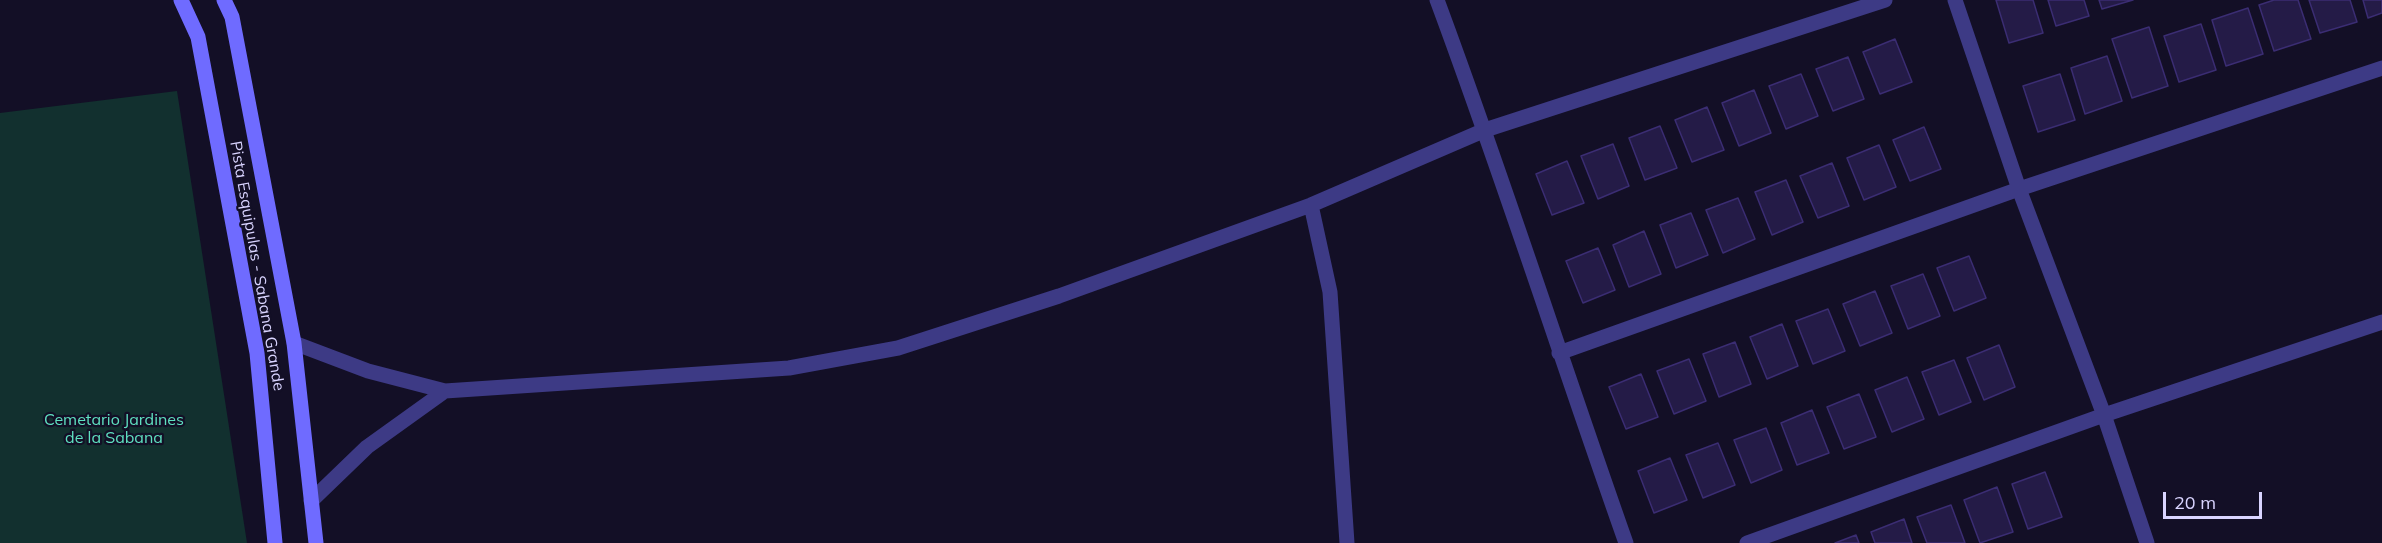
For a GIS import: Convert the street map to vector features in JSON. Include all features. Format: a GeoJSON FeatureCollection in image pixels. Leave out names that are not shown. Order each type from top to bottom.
{"type":"FeatureCollection","features":[{"type":"Feature","properties":{"kind":"street","name":"Pista Esquipulas - Sabana Grande"},"geometry":{"type":"LineString","coordinates":[[181,0],[198,37],[257,354],[275,543]]}},
{"type":"Feature","properties":{"kind":"street","name":"Pista Esquipulas - Sabana Grande"},"geometry":{"type":"LineString","coordinates":[[224,0],[232,17],[294,343],[316,543]]}},
{"type":"Feature","properties":{"kind":"street"},"geometry":{"type":"LineString","coordinates":[[1437,0],[1485,130],[1559,353],[1626,543]]}},
{"type":"Feature","properties":{"kind":"street"},"geometry":{"type":"LineString","coordinates":[[294,343],[368,371],[445,392],[789,368],[898,348],[1059,296],[1311,205],[1485,130],[1886,0]]}},
{"type":"Feature","properties":{"kind":"street"},"geometry":{"type":"LineString","coordinates":[[1955,0],[2019,189],[2104,415],[2147,543]]}},
{"type":"Feature","properties":{"kind":"street"},"geometry":{"type":"LineString","coordinates":[[1559,353],[2019,189],[2382,68]]}},
{"type":"Feature","properties":{"kind":"street"},"geometry":{"type":"LineString","coordinates":[[1311,205],[1330,292],[1347,543]]}},
{"type":"Feature","properties":{"kind":"street"},"geometry":{"type":"LineString","coordinates":[[1747,543],[2104,415],[2382,322]]}},
{"type":"Feature","properties":{"kind":"street"},"geometry":{"type":"LineString","coordinates":[[311,501],[367,447],[445,392]]}},
{"type":"Feature","properties":{"kind":"green space","name":"Cemetario Jardines de la Sabana"},"geometry":{"type":"Polygon","coordinates":[[[177,91],[247,543],[0,543],[0,113],[177,91]]]}},
{"type":"Feature","properties":{"kind":"building"},"geometry":{"type":"Polygon","coordinates":[[[1996,0],[2033,0],[2043,33],[2009,43],[1996,0]]]}},
{"type":"Feature","properties":{"kind":"building"},"geometry":{"type":"Polygon","coordinates":[[[2048,0],[2084,0],[2089,16],[2056,26],[2048,0]]]}},
{"type":"Feature","properties":{"kind":"building"},"geometry":{"type":"Polygon","coordinates":[[[2099,0],[2133,0],[2102,9],[2099,0]]]}},
{"type":"Feature","properties":{"kind":"building"},"geometry":{"type":"Polygon","coordinates":[[[2274,0],[2298,0],[2311,39],[2274,51],[2259,5],[2274,0]]]}},
{"type":"Feature","properties":{"kind":"building"},"geometry":{"type":"Polygon","coordinates":[[[2309,0],[2350,0],[2357,22],[2320,33],[2309,0]]]}},
{"type":"Feature","properties":{"kind":"building"},"geometry":{"type":"Polygon","coordinates":[[[2363,0],[2382,0],[2382,13],[2368,18],[2363,0]]]}},
{"type":"Feature","properties":{"kind":"building"},"geometry":{"type":"Polygon","coordinates":[[[2248,8],[2263,54],[2226,66],[2212,20],[2248,8]]]}},
{"type":"Feature","properties":{"kind":"building"},"geometry":{"type":"Polygon","coordinates":[[[2201,24],[2216,70],[2179,82],[2164,36],[2201,24]]]}},
{"type":"Feature","properties":{"kind":"building"},"geometry":{"type":"Polygon","coordinates":[[[2149,27],[2168,86],[2132,98],[2112,39],[2149,27]]]}},
{"type":"Feature","properties":{"kind":"building"},"geometry":{"type":"Polygon","coordinates":[[[1895,39],[1912,82],[1880,94],[1863,52],[1895,39]]]}},
{"type":"Feature","properties":{"kind":"building"},"geometry":{"type":"Polygon","coordinates":[[[2107,56],[2122,101],[2085,114],[2071,68],[2107,56]]]}},
{"type":"Feature","properties":{"kind":"building"},"geometry":{"type":"Polygon","coordinates":[[[1848,57],[1864,99],[1833,111],[1816,69],[1848,57]]]}},
{"type":"Feature","properties":{"kind":"building"},"geometry":{"type":"Polygon","coordinates":[[[1801,74],[1818,116],[1786,129],[1769,86],[1801,74]]]}},
{"type":"Feature","properties":{"kind":"building"},"geometry":{"type":"Polygon","coordinates":[[[2060,74],[2075,120],[2038,132],[2023,86],[2060,74]]]}},
{"type":"Feature","properties":{"kind":"building"},"geometry":{"type":"Polygon","coordinates":[[[1754,90],[1771,133],[1739,146],[1722,103],[1754,90]]]}},
{"type":"Feature","properties":{"kind":"building"},"geometry":{"type":"Polygon","coordinates":[[[1707,107],[1724,150],[1692,162],[1675,120],[1707,107]]]}},
{"type":"Feature","properties":{"kind":"building"},"geometry":{"type":"Polygon","coordinates":[[[1660,126],[1677,168],[1645,180],[1629,138],[1660,126]]]}},
{"type":"Feature","properties":{"kind":"building"},"geometry":{"type":"Polygon","coordinates":[[[1924,127],[1941,169],[1910,181],[1893,140],[1924,127]]]}},
{"type":"Feature","properties":{"kind":"building"},"geometry":{"type":"Polygon","coordinates":[[[1613,144],[1629,186],[1598,199],[1581,156],[1613,144]]]}},
{"type":"Feature","properties":{"kind":"building"},"geometry":{"type":"Polygon","coordinates":[[[1879,145],[1896,187],[1864,200],[1847,158],[1879,145]]]}},
{"type":"Feature","properties":{"kind":"building"},"geometry":{"type":"Polygon","coordinates":[[[1567,161],[1584,203],[1552,215],[1536,174],[1567,161]]]}},
{"type":"Feature","properties":{"kind":"building"},"geometry":{"type":"Polygon","coordinates":[[[1832,163],[1849,206],[1818,218],[1800,176],[1832,163]]]}},
{"type":"Feature","properties":{"kind":"building"},"geometry":{"type":"Polygon","coordinates":[[[1786,180],[1803,222],[1772,235],[1755,192],[1786,180]]]}},
{"type":"Feature","properties":{"kind":"building"},"geometry":{"type":"Polygon","coordinates":[[[1738,198],[1755,239],[1723,253],[1706,210],[1738,198]]]}},
{"type":"Feature","properties":{"kind":"building"},"geometry":{"type":"Polygon","coordinates":[[[1691,213],[1708,255],[1676,268],[1660,225],[1691,213]]]}},
{"type":"Feature","properties":{"kind":"building"},"geometry":{"type":"Polygon","coordinates":[[[1644,231],[1661,274],[1629,287],[1613,245],[1644,231]]]}},
{"type":"Feature","properties":{"kind":"building"},"geometry":{"type":"Polygon","coordinates":[[[1598,248],[1615,290],[1583,303],[1566,261],[1598,248]]]}},
{"type":"Feature","properties":{"kind":"building"},"geometry":{"type":"Polygon","coordinates":[[[1969,256],[1986,298],[1954,311],[1937,268],[1969,256]]]}},
{"type":"Feature","properties":{"kind":"building"},"geometry":{"type":"Polygon","coordinates":[[[1923,274],[1940,316],[1908,329],[1891,286],[1923,274]]]}},
{"type":"Feature","properties":{"kind":"building"},"geometry":{"type":"Polygon","coordinates":[[[1875,291],[1892,333],[1860,346],[1843,304],[1875,291]]]}},
{"type":"Feature","properties":{"kind":"building"},"geometry":{"type":"Polygon","coordinates":[[[1828,309],[1845,351],[1813,364],[1796,321],[1828,309]]]}},
{"type":"Feature","properties":{"kind":"building"},"geometry":{"type":"Polygon","coordinates":[[[1782,324],[1798,366],[1767,379],[1750,337],[1782,324]]]}},
{"type":"Feature","properties":{"kind":"building"},"geometry":{"type":"Polygon","coordinates":[[[1735,342],[1751,384],[1719,397],[1703,354],[1735,342]]]}},
{"type":"Feature","properties":{"kind":"building"},"geometry":{"type":"Polygon","coordinates":[[[1999,345],[2015,387],[1984,400],[1967,358],[1999,345]]]}},
{"type":"Feature","properties":{"kind":"building"},"geometry":{"type":"Polygon","coordinates":[[[1689,359],[1706,401],[1674,414],[1657,371],[1689,359]]]}},
{"type":"Feature","properties":{"kind":"building"},"geometry":{"type":"Polygon","coordinates":[[[1954,360],[1971,402],[1939,415],[1922,372],[1954,360]]]}},
{"type":"Feature","properties":{"kind":"building"},"geometry":{"type":"Polygon","coordinates":[[[1641,374],[1658,417],[1626,429],[1609,387],[1641,374]]]}},
{"type":"Feature","properties":{"kind":"building"},"geometry":{"type":"Polygon","coordinates":[[[1907,377],[1924,419],[1892,432],[1875,390],[1907,377]]]}},
{"type":"Feature","properties":{"kind":"building"},"geometry":{"type":"Polygon","coordinates":[[[1859,394],[1876,437],[1844,449],[1827,407],[1859,394]]]}},
{"type":"Feature","properties":{"kind":"building"},"geometry":{"type":"Polygon","coordinates":[[[1812,410],[1829,453],[1797,465],[1781,423],[1812,410]]]}},
{"type":"Feature","properties":{"kind":"building"},"geometry":{"type":"Polygon","coordinates":[[[1766,428],[1782,470],[1751,483],[1734,440],[1766,428]]]}},
{"type":"Feature","properties":{"kind":"building"},"geometry":{"type":"Polygon","coordinates":[[[1718,443],[1735,485],[1703,498],[1686,455],[1718,443]]]}},
{"type":"Feature","properties":{"kind":"building"},"geometry":{"type":"Polygon","coordinates":[[[1670,458],[1687,500],[1654,513],[1638,471],[1670,458]]]}},
{"type":"Feature","properties":{"kind":"building"},"geometry":{"type":"Polygon","coordinates":[[[2045,472],[2062,517],[2028,529],[2012,484],[2045,472]]]}},
{"type":"Feature","properties":{"kind":"building"},"geometry":{"type":"Polygon","coordinates":[[[1997,487],[2013,532],[1980,543],[1964,500],[1997,487]]]}},
{"type":"Feature","properties":{"kind":"building"},"geometry":{"type":"Polygon","coordinates":[[[1951,505],[1965,543],[1927,543],[1917,517],[1951,505]]]}},
{"type":"Feature","properties":{"kind":"building"},"geometry":{"type":"Polygon","coordinates":[[[1904,519],[1912,543],[1875,543],[1871,532],[1904,519]]]}},
{"type":"Feature","properties":{"kind":"building"},"geometry":{"type":"Polygon","coordinates":[[[1856,535],[1859,543],[1835,543],[1856,535]]]}}]}
